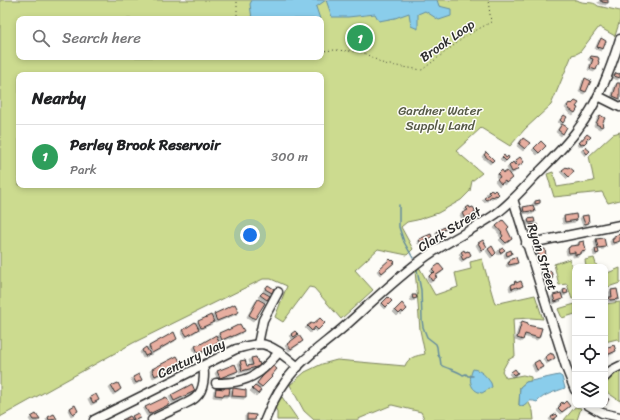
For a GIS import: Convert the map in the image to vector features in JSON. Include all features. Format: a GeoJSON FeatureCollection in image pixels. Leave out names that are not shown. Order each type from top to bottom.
{"type":"FeatureCollection","features":[{"type":"Feature","properties":{"kind":"street","name":"Clark Street"},"geometry":{"type":"LineString","coordinates":[[265,420],[277,396],[298,367],[319,347],[416,264],[441,246],[501,210],[513,200],[570,139],[586,118],[598,96],[620,39]]}},
{"type":"Feature","properties":{"kind":"street"},"geometry":{"type":"LineString","coordinates":[[598,96],[620,106]]}},
{"type":"Feature","properties":{"kind":"street","name":"Ryan Street"},"geometry":{"type":"LineString","coordinates":[[513,200],[572,382]]}},
{"type":"Feature","properties":{"kind":"street"},"geometry":{"type":"LineString","coordinates":[[526,244],[620,225]]}},
{"type":"Feature","properties":{"kind":"street"},"geometry":{"type":"LineString","coordinates":[[278,292],[263,320],[258,344],[269,346],[298,367]]}},
{"type":"Feature","properties":{"kind":"street","name":"Century Way"},"geometry":{"type":"LineString","coordinates":[[94,420],[236,349],[258,344]]}},
{"type":"Feature","properties":{"kind":"street"},"geometry":{"type":"LineString","coordinates":[[216,383],[232,383],[246,379],[256,374],[279,352]]}},
{"type":"Feature","properties":{"kind":"street"},"geometry":{"type":"LineString","coordinates":[[152,420],[198,396],[202,386],[204,371],[203,366]]}},
{"type":"Feature","properties":{"kind":"street"},"geometry":{"type":"LineString","coordinates":[[608,374],[620,366]]}},
{"type":"Feature","properties":{"kind":"street"},"geometry":{"type":"LineString","coordinates":[[593,408],[602,413],[620,417]]}},
{"type":"Feature","properties":{"kind":"path"},"geometry":{"type":"LineString","coordinates":[[237,0],[237,16]]}},
{"type":"Feature","properties":{"kind":"path","name":"Brook Loop"},"geometry":{"type":"LineString","coordinates":[[324,51],[362,52],[384,64],[422,70],[466,36],[491,22],[488,0]]}},
{"type":"Feature","properties":{"kind":"green space","name":"Gardner Water Supply Land"},"geometry":{"type":"Polygon","coordinates":[[[0,0],[577,0],[620,11],[620,20],[615,36],[599,27],[580,52],[572,55],[551,105],[525,129],[510,146],[481,128],[456,151],[482,173],[472,181],[470,191],[461,200],[438,213],[407,222],[401,227],[413,249],[407,255],[378,249],[355,270],[373,290],[341,319],[314,288],[309,287],[283,322],[275,317],[287,286],[271,279],[263,279],[133,343],[0,417],[0,0]]]}},
{"type":"Feature","properties":{"kind":"green space"},"geometry":{"type":"Polygon","coordinates":[[[620,132],[620,200],[608,203],[602,192],[554,197],[547,174],[553,172],[557,187],[594,181],[589,156],[613,134],[620,132]]]}},
{"type":"Feature","properties":{"kind":"green space"},"geometry":{"type":"Polygon","coordinates":[[[594,258],[596,264],[586,264],[585,260],[594,258]]]}},
{"type":"Feature","properties":{"kind":"green space"},"geometry":{"type":"Polygon","coordinates":[[[482,259],[495,304],[535,295],[543,319],[513,319],[515,356],[508,360],[502,371],[506,378],[523,375],[531,377],[531,381],[526,382],[520,387],[519,405],[523,406],[528,401],[533,411],[534,420],[425,420],[421,412],[392,405],[356,420],[314,420],[304,411],[290,385],[305,372],[322,364],[337,360],[405,366],[410,359],[425,354],[420,330],[415,271],[419,267],[435,295],[458,287],[455,273],[471,269],[470,262],[482,259]]]}},
{"type":"Feature","properties":{"kind":"green space"},"geometry":{"type":"Polygon","coordinates":[[[569,259],[572,266],[572,299],[567,284],[559,285],[554,264],[569,259]]]}},
{"type":"Feature","properties":{"kind":"green space"},"geometry":{"type":"Polygon","coordinates":[[[620,268],[620,283],[608,287],[608,273],[620,268]]]}},
{"type":"Feature","properties":{"kind":"green space"},"geometry":{"type":"Polygon","coordinates":[[[620,302],[620,341],[617,339],[608,341],[608,304],[620,302]]]}},
{"type":"Feature","properties":{"kind":"green space"},"geometry":{"type":"Polygon","coordinates":[[[572,305],[572,315],[562,318],[558,309],[572,305]]]}},
{"type":"Feature","properties":{"kind":"green space"},"geometry":{"type":"Polygon","coordinates":[[[620,369],[620,401],[608,393],[608,378],[620,369]]]}},
{"type":"Feature","properties":{"kind":"green space"},"geometry":{"type":"Polygon","coordinates":[[[282,397],[298,420],[277,420],[277,412],[275,407],[282,397]]]}},
{"type":"Feature","properties":{"kind":"green space"},"geometry":{"type":"Polygon","coordinates":[[[574,408],[581,408],[577,420],[564,420],[574,408]]]}},
{"type":"Feature","properties":{"kind":"water"},"geometry":{"type":"Polygon","coordinates":[[[252,0],[326,0],[316,7],[319,16],[252,16],[250,4],[252,0]]]}},
{"type":"Feature","properties":{"kind":"water"},"geometry":{"type":"Polygon","coordinates":[[[326,0],[437,0],[439,6],[451,9],[451,16],[439,20],[425,11],[418,14],[418,29],[411,26],[409,13],[395,18],[379,21],[375,14],[332,17],[326,0]]]}},
{"type":"Feature","properties":{"kind":"water"},"geometry":{"type":"Polygon","coordinates":[[[473,369],[484,374],[488,378],[492,387],[482,393],[475,390],[470,380],[473,369]]]}},
{"type":"Feature","properties":{"kind":"water"},"geometry":{"type":"Polygon","coordinates":[[[559,375],[562,377],[565,388],[546,395],[537,402],[529,401],[521,406],[519,405],[520,387],[526,382],[559,375]]]}},
{"type":"Feature","properties":{"kind":"building"},"geometry":{"type":"Polygon","coordinates":[[[600,0],[608,0],[608,3],[602,2],[600,0]]]}},
{"type":"Feature","properties":{"kind":"building"},"geometry":{"type":"Polygon","coordinates":[[[601,38],[606,41],[603,49],[597,47],[601,38]]]}},
{"type":"Feature","properties":{"kind":"building"},"geometry":{"type":"Polygon","coordinates":[[[591,56],[598,57],[599,59],[596,70],[590,68],[593,59],[590,58],[591,56]]]}},
{"type":"Feature","properties":{"kind":"building"},"geometry":{"type":"Polygon","coordinates":[[[616,73],[620,73],[620,78],[614,76],[616,73]]]}},
{"type":"Feature","properties":{"kind":"building"},"geometry":{"type":"Polygon","coordinates":[[[585,78],[591,81],[586,92],[581,90],[585,78]]]}},
{"type":"Feature","properties":{"kind":"building"},"geometry":{"type":"Polygon","coordinates":[[[617,83],[620,83],[620,99],[613,96],[617,83]]]}},
{"type":"Feature","properties":{"kind":"building"},"geometry":{"type":"Polygon","coordinates":[[[575,101],[579,103],[576,107],[578,108],[575,113],[567,106],[569,103],[572,104],[575,101]]]}},
{"type":"Feature","properties":{"kind":"building"},"geometry":{"type":"Polygon","coordinates":[[[564,115],[567,117],[563,123],[560,120],[564,115]]]}},
{"type":"Feature","properties":{"kind":"building"},"geometry":{"type":"Polygon","coordinates":[[[600,115],[605,118],[602,127],[596,124],[600,115]]]}},
{"type":"Feature","properties":{"kind":"building"},"geometry":{"type":"Polygon","coordinates":[[[562,124],[567,127],[563,134],[558,130],[562,124]]]}},
{"type":"Feature","properties":{"kind":"building"},"geometry":{"type":"Polygon","coordinates":[[[587,134],[591,137],[586,140],[587,141],[584,144],[579,143],[587,134]]]}},
{"type":"Feature","properties":{"kind":"building"},"geometry":{"type":"Polygon","coordinates":[[[523,138],[530,143],[525,149],[519,144],[523,138]]]}},
{"type":"Feature","properties":{"kind":"building"},"geometry":{"type":"Polygon","coordinates":[[[541,141],[546,146],[539,153],[534,148],[541,141]]]}},
{"type":"Feature","properties":{"kind":"building"},"geometry":{"type":"Polygon","coordinates":[[[585,147],[590,151],[587,154],[583,149],[585,147]]]}},
{"type":"Feature","properties":{"kind":"building"},"geometry":{"type":"Polygon","coordinates":[[[486,152],[494,160],[492,162],[484,155],[486,152]]]}},
{"type":"Feature","properties":{"kind":"building"},"geometry":{"type":"Polygon","coordinates":[[[504,155],[506,158],[508,156],[509,158],[506,161],[502,157],[504,155]]]}},
{"type":"Feature","properties":{"kind":"building"},"geometry":{"type":"Polygon","coordinates":[[[520,157],[524,162],[517,167],[517,170],[512,172],[509,166],[513,162],[515,165],[517,163],[515,161],[520,157]]]}},
{"type":"Feature","properties":{"kind":"building"},"geometry":{"type":"Polygon","coordinates":[[[569,167],[574,171],[569,177],[562,170],[569,167]]]}},
{"type":"Feature","properties":{"kind":"building"},"geometry":{"type":"Polygon","coordinates":[[[502,170],[504,173],[507,171],[512,178],[506,183],[505,181],[501,184],[497,179],[500,177],[498,174],[502,170]]]}},
{"type":"Feature","properties":{"kind":"building"},"geometry":{"type":"Polygon","coordinates":[[[491,189],[493,192],[495,190],[499,194],[486,200],[484,198],[490,194],[488,192],[491,189]]]}},
{"type":"Feature","properties":{"kind":"building"},"geometry":{"type":"Polygon","coordinates":[[[540,200],[540,203],[535,204],[535,201],[540,200]]]}},
{"type":"Feature","properties":{"kind":"building"},"geometry":{"type":"Polygon","coordinates":[[[533,205],[535,212],[524,212],[523,207],[533,205]]]}},
{"type":"Feature","properties":{"kind":"building"},"geometry":{"type":"Polygon","coordinates":[[[469,206],[470,208],[473,207],[476,212],[465,219],[462,213],[468,210],[466,208],[469,206]]]}},
{"type":"Feature","properties":{"kind":"building"},"geometry":{"type":"Polygon","coordinates":[[[576,214],[577,220],[565,222],[564,216],[576,214]]]}},
{"type":"Feature","properties":{"kind":"building"},"geometry":{"type":"Polygon","coordinates":[[[588,215],[589,223],[585,224],[582,216],[588,215]]]}},
{"type":"Feature","properties":{"kind":"building"},"geometry":{"type":"Polygon","coordinates":[[[534,218],[535,222],[529,223],[528,219],[534,218]]]}},
{"type":"Feature","properties":{"kind":"building"},"geometry":{"type":"Polygon","coordinates":[[[503,220],[509,227],[507,229],[512,239],[506,243],[501,238],[503,236],[502,233],[496,226],[503,220]]]}},
{"type":"Feature","properties":{"kind":"building"},"geometry":{"type":"Polygon","coordinates":[[[537,224],[538,231],[532,233],[530,225],[537,224]]]}},
{"type":"Feature","properties":{"kind":"building"},"geometry":{"type":"Polygon","coordinates":[[[448,225],[449,227],[438,233],[437,231],[448,225]]]}},
{"type":"Feature","properties":{"kind":"building"},"geometry":{"type":"Polygon","coordinates":[[[431,234],[432,237],[420,242],[419,239],[431,234]]]}},
{"type":"Feature","properties":{"kind":"building"},"geometry":{"type":"Polygon","coordinates":[[[620,234],[620,241],[613,243],[612,239],[614,239],[614,236],[620,234]]]}},
{"type":"Feature","properties":{"kind":"building"},"geometry":{"type":"Polygon","coordinates":[[[604,238],[606,247],[598,248],[596,239],[604,238]]]}},
{"type":"Feature","properties":{"kind":"building"},"geometry":{"type":"Polygon","coordinates":[[[483,240],[487,247],[482,250],[478,243],[483,240]]]}},
{"type":"Feature","properties":{"kind":"building"},"geometry":{"type":"Polygon","coordinates":[[[584,241],[586,251],[575,255],[575,252],[569,253],[568,248],[570,246],[579,245],[579,242],[584,241]]]}},
{"type":"Feature","properties":{"kind":"building"},"geometry":{"type":"Polygon","coordinates":[[[492,246],[496,253],[493,256],[488,249],[492,246]]]}},
{"type":"Feature","properties":{"kind":"building"},"geometry":{"type":"Polygon","coordinates":[[[503,248],[505,250],[500,253],[499,250],[503,248]]]}},
{"type":"Feature","properties":{"kind":"building"},"geometry":{"type":"Polygon","coordinates":[[[545,249],[546,257],[540,258],[540,255],[538,256],[539,250],[545,249]]]}},
{"type":"Feature","properties":{"kind":"building"},"geometry":{"type":"Polygon","coordinates":[[[595,249],[598,249],[599,253],[596,254],[595,249]]]}},
{"type":"Feature","properties":{"kind":"building"},"geometry":{"type":"Polygon","coordinates":[[[464,250],[465,252],[469,251],[471,255],[463,260],[461,256],[463,255],[461,252],[464,250]]]}},
{"type":"Feature","properties":{"kind":"building"},"geometry":{"type":"Polygon","coordinates":[[[511,250],[512,254],[507,256],[506,252],[511,250]]]}},
{"type":"Feature","properties":{"kind":"building"},"geometry":{"type":"Polygon","coordinates":[[[516,257],[518,263],[509,265],[508,263],[510,262],[509,261],[511,258],[516,257]]]}},
{"type":"Feature","properties":{"kind":"building"},"geometry":{"type":"Polygon","coordinates":[[[390,259],[395,262],[382,273],[379,269],[390,259]]]}},
{"type":"Feature","properties":{"kind":"building"},"geometry":{"type":"Polygon","coordinates":[[[439,264],[444,270],[435,276],[437,277],[432,281],[429,276],[435,272],[432,269],[439,264]]]}},
{"type":"Feature","properties":{"kind":"building"},"geometry":{"type":"Polygon","coordinates":[[[551,271],[553,278],[546,279],[544,273],[551,271]]]}},
{"type":"Feature","properties":{"kind":"building"},"geometry":{"type":"Polygon","coordinates":[[[516,281],[516,283],[521,281],[523,286],[512,289],[511,285],[516,281]]]}},
{"type":"Feature","properties":{"kind":"building"},"geometry":{"type":"Polygon","coordinates":[[[268,285],[274,289],[272,293],[265,289],[268,285]]]}},
{"type":"Feature","properties":{"kind":"building"},"geometry":{"type":"Polygon","coordinates":[[[567,289],[568,293],[564,294],[563,290],[567,289]]]}},
{"type":"Feature","properties":{"kind":"building"},"geometry":{"type":"Polygon","coordinates":[[[617,289],[619,299],[610,300],[609,297],[612,297],[611,290],[617,289]]]}},
{"type":"Feature","properties":{"kind":"building"},"geometry":{"type":"Polygon","coordinates":[[[263,292],[270,296],[267,300],[260,295],[263,292]]]}},
{"type":"Feature","properties":{"kind":"building"},"geometry":{"type":"Polygon","coordinates":[[[561,293],[563,299],[555,302],[553,295],[561,293]]]}},
{"type":"Feature","properties":{"kind":"building"},"geometry":{"type":"Polygon","coordinates":[[[412,295],[416,295],[417,298],[413,299],[412,295]]]}},
{"type":"Feature","properties":{"kind":"building"},"geometry":{"type":"Polygon","coordinates":[[[388,297],[392,301],[386,307],[382,303],[388,297]]]}},
{"type":"Feature","properties":{"kind":"building"},"geometry":{"type":"Polygon","coordinates":[[[258,299],[265,303],[255,319],[249,315],[258,299]]]}},
{"type":"Feature","properties":{"kind":"building"},"geometry":{"type":"Polygon","coordinates":[[[402,303],[407,309],[403,313],[402,311],[399,314],[395,310],[402,303]]]}},
{"type":"Feature","properties":{"kind":"building"},"geometry":{"type":"Polygon","coordinates":[[[235,304],[239,312],[217,321],[214,314],[235,304]]]}},
{"type":"Feature","properties":{"kind":"building"},"geometry":{"type":"Polygon","coordinates":[[[211,315],[214,322],[201,328],[198,321],[211,315]]]}},
{"type":"Feature","properties":{"kind":"building"},"geometry":{"type":"Polygon","coordinates":[[[320,318],[325,323],[318,330],[315,327],[312,331],[307,326],[311,323],[313,324],[320,318]]]}},
{"type":"Feature","properties":{"kind":"building"},"geometry":{"type":"Polygon","coordinates":[[[522,321],[528,323],[527,325],[542,328],[539,338],[525,334],[523,340],[517,338],[522,321]]]}},
{"type":"Feature","properties":{"kind":"building"},"geometry":{"type":"Polygon","coordinates":[[[195,322],[199,329],[187,336],[183,330],[195,322]]]}},
{"type":"Feature","properties":{"kind":"building"},"geometry":{"type":"Polygon","coordinates":[[[240,324],[244,331],[222,340],[219,333],[240,324]]]}},
{"type":"Feature","properties":{"kind":"building"},"geometry":{"type":"Polygon","coordinates":[[[295,331],[298,334],[294,337],[291,334],[295,331]]]}},
{"type":"Feature","properties":{"kind":"building"},"geometry":{"type":"Polygon","coordinates":[[[174,332],[177,339],[152,353],[149,346],[174,332]]]}},
{"type":"Feature","properties":{"kind":"building"},"geometry":{"type":"Polygon","coordinates":[[[216,335],[219,342],[203,352],[198,353],[195,346],[216,335]]]}},
{"type":"Feature","properties":{"kind":"building"},"geometry":{"type":"Polygon","coordinates":[[[299,335],[303,341],[291,349],[287,344],[299,335]]]}},
{"type":"Feature","properties":{"kind":"building"},"geometry":{"type":"Polygon","coordinates":[[[614,345],[616,351],[608,355],[608,347],[614,345]]]}},
{"type":"Feature","properties":{"kind":"building"},"geometry":{"type":"Polygon","coordinates":[[[146,347],[150,354],[145,356],[142,350],[146,347]]]}},
{"type":"Feature","properties":{"kind":"building"},"geometry":{"type":"Polygon","coordinates":[[[551,353],[555,358],[548,362],[545,357],[551,353]]]}},
{"type":"Feature","properties":{"kind":"building"},"geometry":{"type":"Polygon","coordinates":[[[177,356],[181,363],[155,376],[152,369],[177,356]]]}},
{"type":"Feature","properties":{"kind":"building"},"geometry":{"type":"Polygon","coordinates":[[[256,357],[260,366],[242,371],[240,361],[245,360],[247,366],[253,365],[251,358],[256,357]]]}},
{"type":"Feature","properties":{"kind":"building"},"geometry":{"type":"Polygon","coordinates":[[[539,360],[543,367],[537,370],[534,363],[539,360]]]}},
{"type":"Feature","properties":{"kind":"building"},"geometry":{"type":"Polygon","coordinates":[[[235,364],[238,371],[220,378],[217,371],[235,364]]]}},
{"type":"Feature","properties":{"kind":"building"},"geometry":{"type":"Polygon","coordinates":[[[271,364],[277,369],[271,376],[272,377],[262,387],[257,383],[271,364]]]}},
{"type":"Feature","properties":{"kind":"building"},"geometry":{"type":"Polygon","coordinates":[[[515,369],[518,373],[514,375],[511,372],[515,369]]]}},
{"type":"Feature","properties":{"kind":"building"},"geometry":{"type":"Polygon","coordinates":[[[139,374],[142,380],[136,383],[133,377],[139,374]]]}},
{"type":"Feature","properties":{"kind":"building"},"geometry":{"type":"Polygon","coordinates":[[[118,383],[121,389],[115,393],[111,386],[118,383]]]}},
{"type":"Feature","properties":{"kind":"building"},"geometry":{"type":"Polygon","coordinates":[[[192,384],[195,391],[174,401],[171,395],[192,384]]]}},
{"type":"Feature","properties":{"kind":"building"},"geometry":{"type":"Polygon","coordinates":[[[255,386],[261,390],[258,394],[252,389],[255,386]]]}},
{"type":"Feature","properties":{"kind":"building"},"geometry":{"type":"Polygon","coordinates":[[[225,387],[230,388],[229,395],[215,395],[216,388],[224,389],[225,387]]]}},
{"type":"Feature","properties":{"kind":"building"},"geometry":{"type":"Polygon","coordinates":[[[233,388],[246,390],[246,397],[232,396],[233,388]]]}},
{"type":"Feature","properties":{"kind":"building"},"geometry":{"type":"Polygon","coordinates":[[[96,394],[99,400],[93,403],[90,397],[96,394]]]}},
{"type":"Feature","properties":{"kind":"building"},"geometry":{"type":"Polygon","coordinates":[[[166,397],[170,404],[149,414],[145,407],[166,397]]]}},
{"type":"Feature","properties":{"kind":"building"},"geometry":{"type":"Polygon","coordinates":[[[566,401],[570,406],[562,412],[558,408],[562,402],[563,404],[566,401]]]}},
{"type":"Feature","properties":{"kind":"building"},"geometry":{"type":"Polygon","coordinates":[[[75,405],[78,411],[73,414],[70,408],[75,405]]]}},
{"type":"Feature","properties":{"kind":"building"},"geometry":{"type":"Polygon","coordinates":[[[138,413],[140,418],[133,420],[134,419],[132,416],[138,413]]]}},
{"type":"Feature","properties":{"kind":"building"},"geometry":{"type":"Polygon","coordinates":[[[36,414],[40,420],[33,420],[31,417],[36,414]]]}},
{"type":"Feature","properties":{"kind":"building"},"geometry":{"type":"Polygon","coordinates":[[[54,414],[57,419],[49,420],[48,417],[54,414]]]}},
{"type":"Feature","properties":{"kind":"building"},"geometry":{"type":"Polygon","coordinates":[[[247,414],[256,415],[255,420],[247,420],[247,414]]]}},
{"type":"Feature","properties":{"kind":"building"},"geometry":{"type":"Polygon","coordinates":[[[556,414],[558,416],[553,420],[551,417],[556,414]]]}},
{"type":"Feature","properties":{"kind":"building"},"geometry":{"type":"Polygon","coordinates":[[[130,416],[133,420],[122,420],[130,416]]]}},
{"type":"Feature","properties":{"kind":"waterway"},"geometry":{"type":"LineString","coordinates":[[399,205],[399,227],[404,242],[413,258]]}},
{"type":"Feature","properties":{"kind":"waterway"},"geometry":{"type":"LineString","coordinates":[[417,270],[421,290],[423,327],[427,337],[436,344],[441,365],[463,375],[466,374],[468,376],[473,376]]}},
{"type":"Feature","properties":{"kind":"place","name":"Perley Brook Reservoir"},"geometry":{"type":"Point","coordinates":[360,38]}}]}
